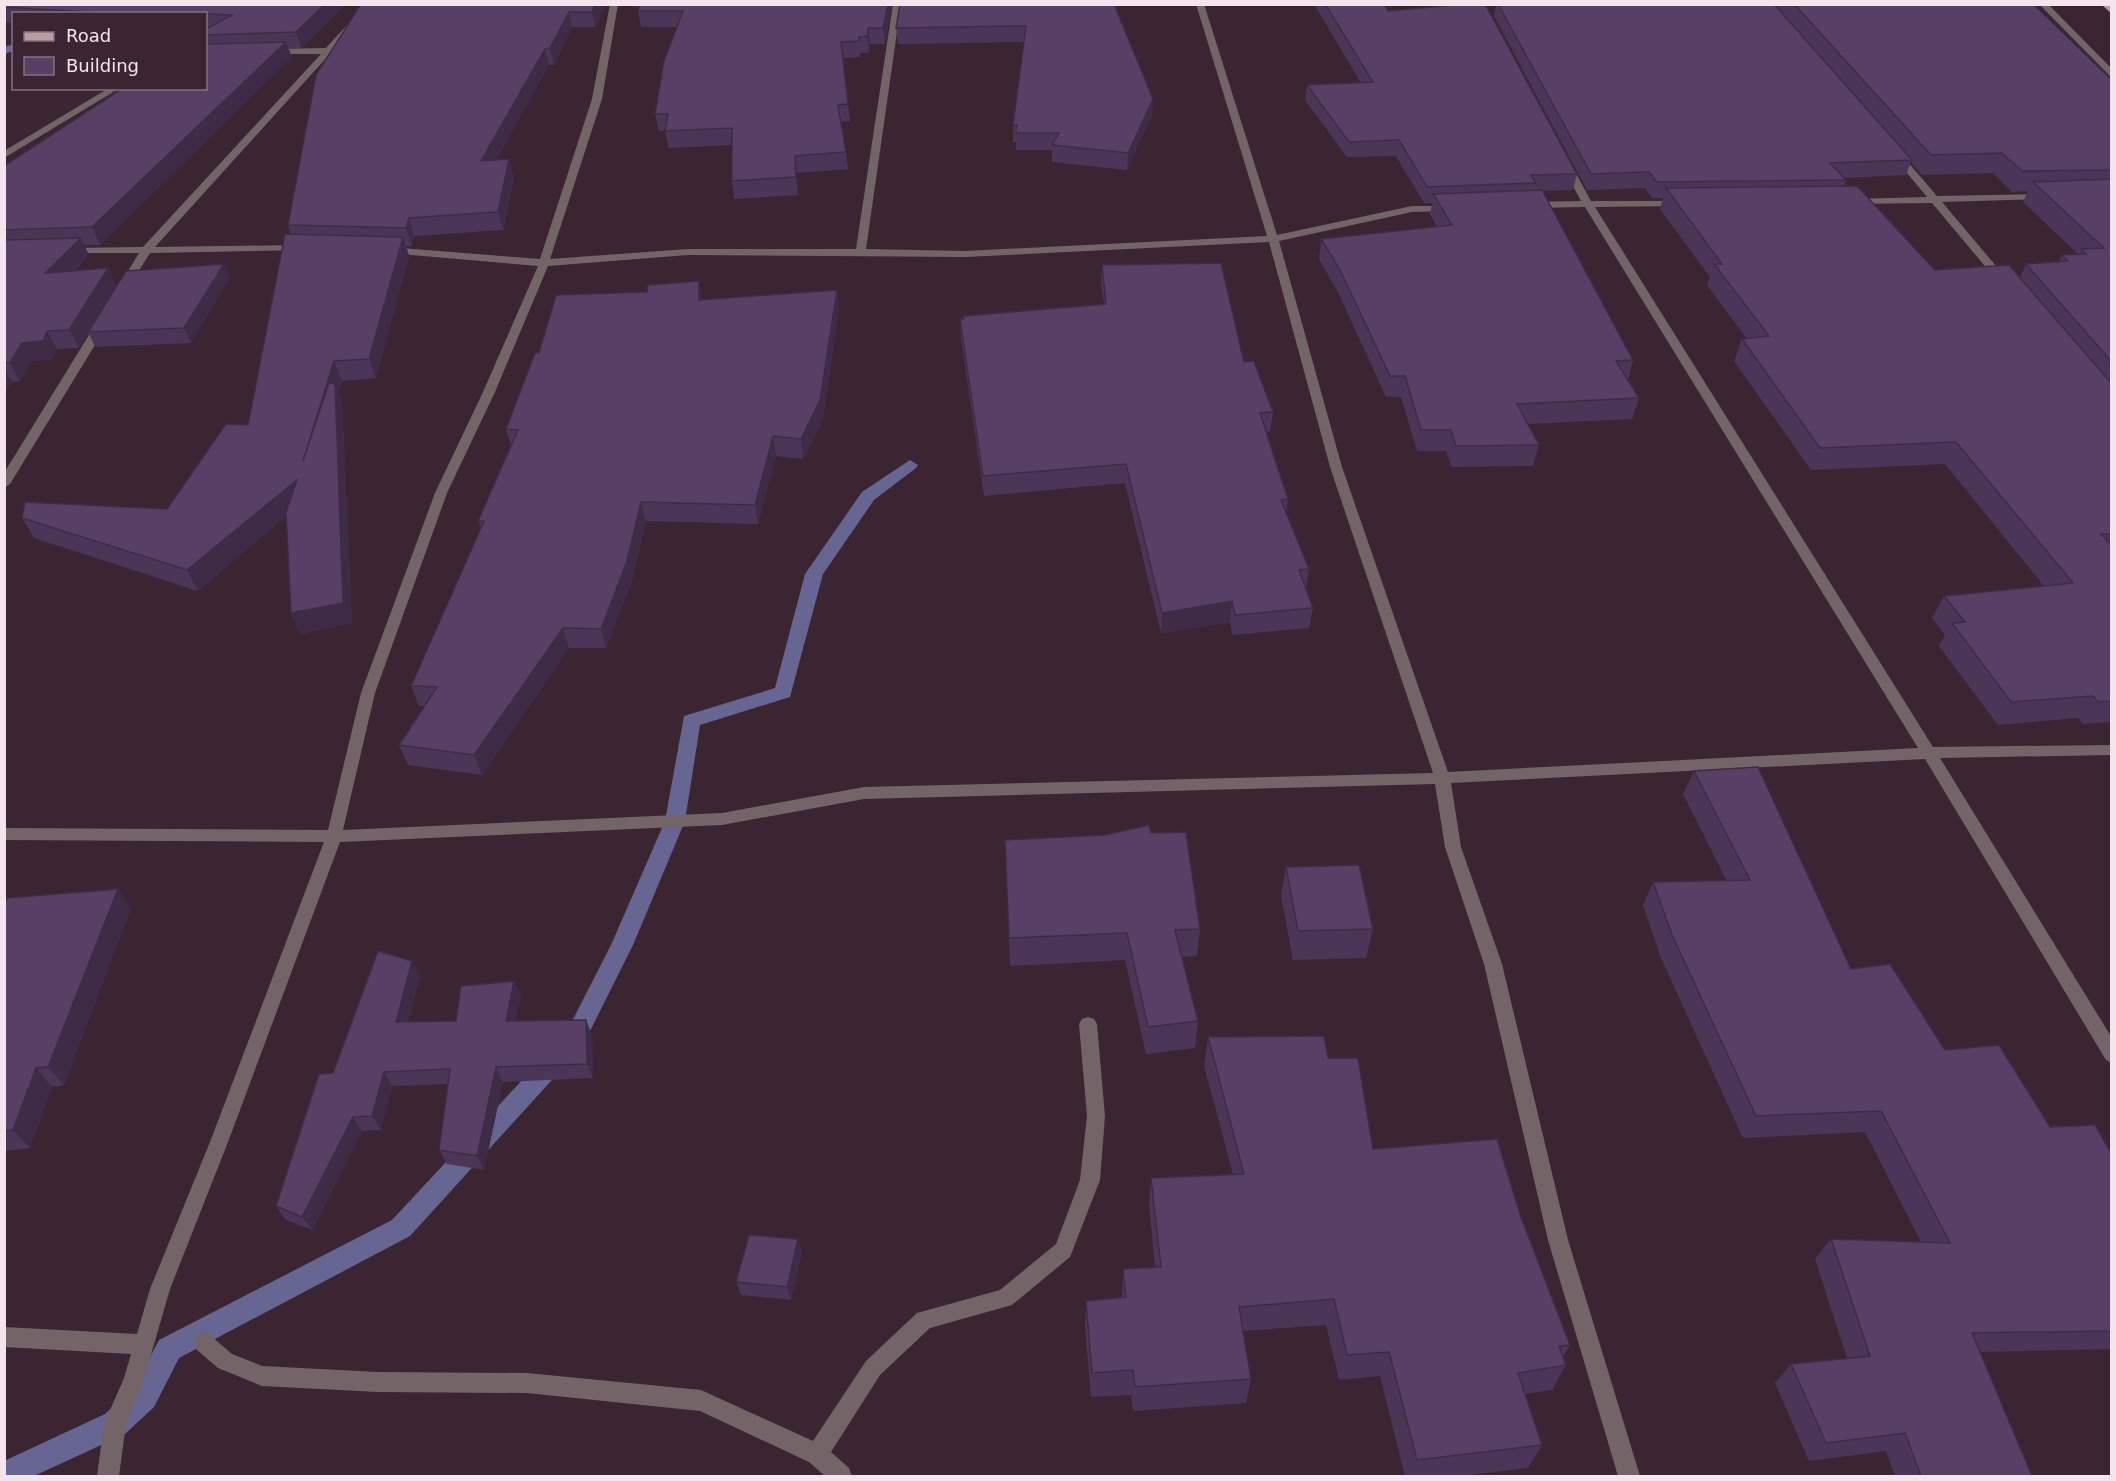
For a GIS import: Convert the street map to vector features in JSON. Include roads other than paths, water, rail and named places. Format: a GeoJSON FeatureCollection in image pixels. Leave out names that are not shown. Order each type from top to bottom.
{"type":"FeatureCollection","features":[{"type":"Feature","properties":{"kind":"main road"},"geometry":{"type":"LineString","coordinates":[[2104,4],[2112,12]]}},
{"type":"Feature","properties":{"kind":"street"},"geometry":{"type":"LineString","coordinates":[[4,484],[147,249],[371,4]]}},
{"type":"Feature","properties":{"kind":"street"},"geometry":{"type":"LineString","coordinates":[[108,1476],[115,1424],[134,1379],[160,1289],[219,1142],[334,836],[368,693],[441,493],[489,393],[544,263],[597,99],[614,4]]}},
{"type":"Feature","properties":{"kind":"street"},"geometry":{"type":"LineString","coordinates":[[861,251],[897,4]]}},
{"type":"Feature","properties":{"kind":"street"},"geometry":{"type":"LineString","coordinates":[[1200,4],[1274,238],[1336,467],[1442,778],[1453,847],[1493,964],[1558,1239],[1629,1476]]}},
{"type":"Feature","properties":{"kind":"street"},"geometry":{"type":"LineString","coordinates":[[2043,4],[2112,75]]}},
{"type":"Feature","properties":{"kind":"street"},"geometry":{"type":"LineString","coordinates":[[257,51],[328,51]]}},
{"type":"Feature","properties":{"kind":"street"},"geometry":{"type":"LineString","coordinates":[[4,155],[113,90]]}},
{"type":"Feature","properties":{"kind":"street"},"geometry":{"type":"LineString","coordinates":[[1892,149],[2012,291]]}},
{"type":"Feature","properties":{"kind":"street"},"geometry":{"type":"LineString","coordinates":[[1559,151],[1587,203],[1929,753],[2112,1055]]}},
{"type":"Feature","properties":{"kind":"street"},"geometry":{"type":"LineString","coordinates":[[1843,202],[2053,196]]}},
{"type":"Feature","properties":{"kind":"street"},"geometry":{"type":"LineString","coordinates":[[1517,206],[1587,203],[1695,203]]}},
{"type":"Feature","properties":{"kind":"street"},"geometry":{"type":"LineString","coordinates":[[380,250],[544,263],[688,252],[861,251],[964,254],[1274,238],[1412,210],[1459,208]]}},
{"type":"Feature","properties":{"kind":"street"},"geometry":{"type":"LineString","coordinates":[[52,251],[309,248]]}},
{"type":"Feature","properties":{"kind":"street"},"geometry":{"type":"LineString","coordinates":[[4,834],[334,836],[722,819],[864,793],[1442,778],[1929,753],[2112,750]]}},
{"type":"Feature","properties":{"kind":"street"},"geometry":{"type":"LineString","coordinates":[[817,1454],[873,1368],[924,1320],[1005,1298],[1063,1250],[1090,1180],[1096,1116],[1088,1024]]}},
{"type":"Feature","properties":{"kind":"street"},"geometry":{"type":"LineString","coordinates":[[4,1337],[144,1345]]}},
{"type":"Feature","properties":{"kind":"street"},"geometry":{"type":"LineString","coordinates":[[204,1343],[225,1361],[262,1376],[378,1382],[527,1383],[701,1401],[817,1454],[841,1476]]}},
{"type":"Feature","properties":{"kind":"waterway"},"geometry":{"type":"LineString","coordinates":[[4,51],[12,48]]}},
{"type":"Feature","properties":{"kind":"waterway"},"geometry":{"type":"LineString","coordinates":[[4,1476],[115,1424],[144,1397],[169,1349],[401,1228],[574,1040],[622,945],[675,821],[691,721],[783,692],[814,574],[868,496],[910,465]]}}]}
